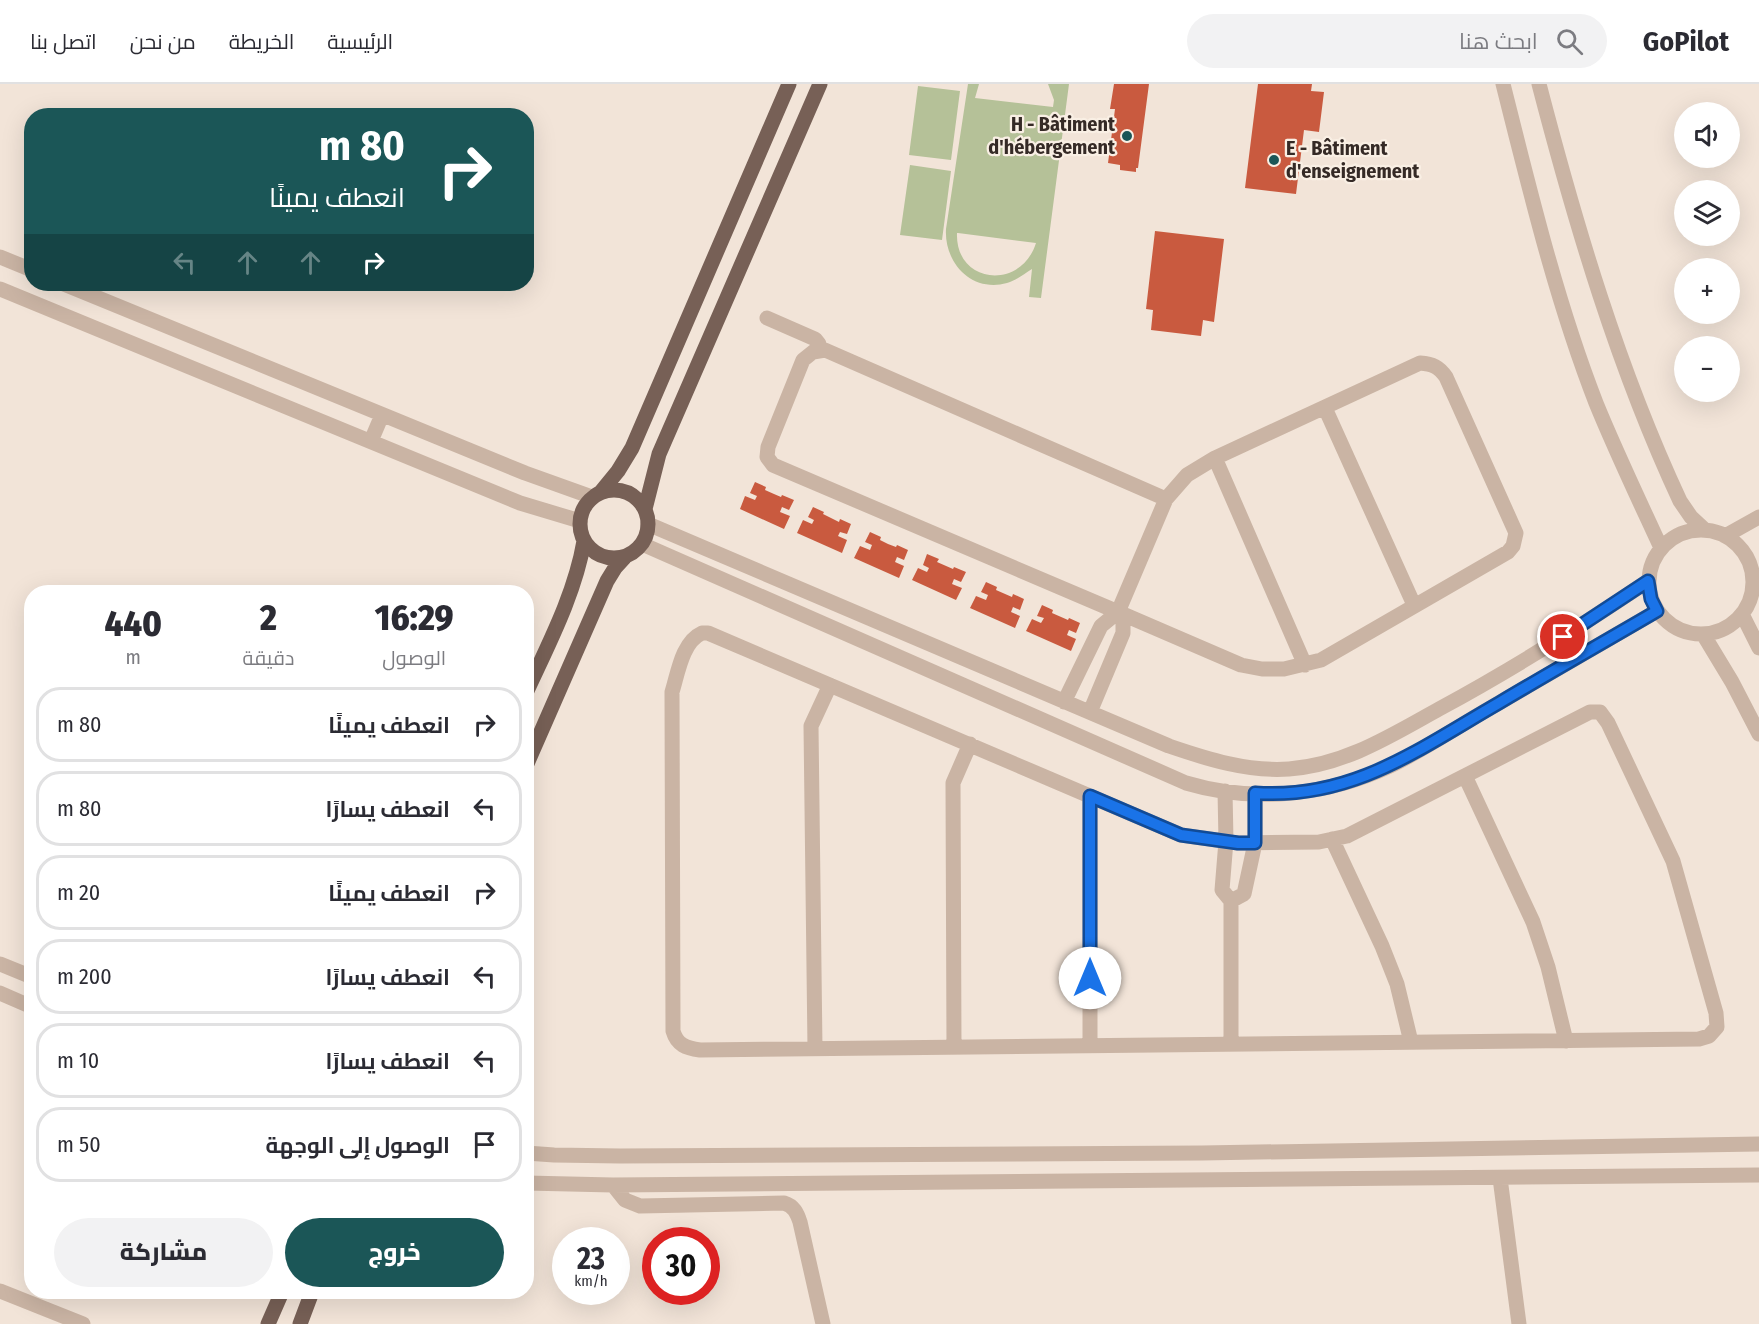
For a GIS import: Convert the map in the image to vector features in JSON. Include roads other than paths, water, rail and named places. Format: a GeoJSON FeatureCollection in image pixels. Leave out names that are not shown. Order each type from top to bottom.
{"type":"FeatureCollection","features":[{"type":"Feature","properties":{"kind":"main road"},"geometry":{"type":"LineString","coordinates":[[626,556],[607,558],[590,549],[580,531],[582,512],[618,471],[632,448],[789,84]]}},
{"type":"Feature","properties":{"kind":"main road"},"geometry":{"type":"LineString","coordinates":[[534,748],[607,580],[626,556],[642,544],[648,531],[647,516],[659,454],[820,84]]}},
{"type":"Feature","properties":{"kind":"main road"},"geometry":{"type":"LineString","coordinates":[[596,495],[610,490],[631,494],[639,500],[647,516]]}},
{"type":"Feature","properties":{"kind":"main road"},"geometry":{"type":"LineString","coordinates":[[534,675],[561,614],[584,541]]}},
{"type":"Feature","properties":{"kind":"main road"},"geometry":{"type":"LineString","coordinates":[[268,1324],[279,1299]]}},
{"type":"Feature","properties":{"kind":"main road"},"geometry":{"type":"LineString","coordinates":[[300,1324],[309,1299]]}},
{"type":"Feature","properties":{"kind":"street"},"geometry":{"type":"LineString","coordinates":[[1503,84],[1534,207],[1567,321],[1597,404],[1661,548]]}},
{"type":"Feature","properties":{"kind":"street"},"geometry":{"type":"LineString","coordinates":[[1539,84],[1575,214],[1633,391],[1680,501],[1691,517],[1705,530]]}},
{"type":"Feature","properties":{"kind":"street"},"geometry":{"type":"LineString","coordinates":[[0,257],[24,267]]}},
{"type":"Feature","properties":{"kind":"street"},"geometry":{"type":"LineString","coordinates":[[0,289],[520,503],[580,521]]}},
{"type":"Feature","properties":{"kind":"street"},"geometry":{"type":"LineString","coordinates":[[81,291],[525,473],[596,495]]}},
{"type":"Feature","properties":{"kind":"street"},"geometry":{"type":"LineString","coordinates":[[768,318],[815,339],[819,344],[819,350]]}},
{"type":"Feature","properties":{"kind":"street"},"geometry":{"type":"LineString","coordinates":[[1064,702],[1101,626],[1118,612],[1166,500],[1187,475],[1215,458],[1420,363],[1431,363],[1440,369],[1509,515],[1516,533],[1513,546],[1508,552],[1321,660],[1284,669],[1262,669],[1241,665],[1118,612],[773,465],[767,457],[767,452],[803,360],[813,351],[831,352],[1166,500]]}},
{"type":"Feature","properties":{"kind":"street"},"geometry":{"type":"LineString","coordinates":[[1326,408],[1414,605]]}},
{"type":"Feature","properties":{"kind":"street"},"geometry":{"type":"LineString","coordinates":[[371,441],[382,415]]}},
{"type":"Feature","properties":{"kind":"street"},"geometry":{"type":"LineString","coordinates":[[1215,458],[1305,665]]}},
{"type":"Feature","properties":{"kind":"street"},"geometry":{"type":"LineString","coordinates":[[647,516],[882,625],[1155,741],[1192,754],[1247,767],[1266,769],[1310,766],[1334,760],[1390,738],[1511,670],[1648,581]]}},
{"type":"Feature","properties":{"kind":"street"},"geometry":{"type":"LineString","coordinates":[[1725,536],[1759,517]]}},
{"type":"Feature","properties":{"kind":"street"},"geometry":{"type":"LineString","coordinates":[[1705,530],[1725,536],[1738,545],[1747,558],[1756,585],[1742,614],[1725,629],[1703,634],[1690,633],[1666,622],[1657,611],[1651,599],[1648,581],[1652,564],[1661,548],[1673,538],[1688,531],[1705,530]]}},
{"type":"Feature","properties":{"kind":"street"},"geometry":{"type":"LineString","coordinates":[[642,544],[1177,779],[1205,788],[1255,793],[1304,793],[1342,785],[1391,766],[1657,611]]}},
{"type":"Feature","properties":{"kind":"street"},"geometry":{"type":"LineString","coordinates":[[1090,712],[1123,633],[1123,622],[1118,612]]}},
{"type":"Feature","properties":{"kind":"street"},"geometry":{"type":"LineString","coordinates":[[1742,614],[1759,648]]}},
{"type":"Feature","properties":{"kind":"street"},"geometry":{"type":"LineString","coordinates":[[871,645],[882,625]]}},
{"type":"Feature","properties":{"kind":"street"},"geometry":{"type":"LineString","coordinates":[[702,633],[708,633],[970,744],[1181,835],[1255,843],[1319,842],[1347,836],[1590,712],[1600,712],[1608,723],[1672,861],[1716,1014],[1717,1027],[1709,1036],[1699,1039],[1566,1041],[700,1050],[687,1048],[676,1040],[673,1031],[672,692],[682,656],[692,639],[702,633]]}},
{"type":"Feature","properties":{"kind":"street"},"geometry":{"type":"LineString","coordinates":[[1703,634],[1732,682],[1759,734]]}},
{"type":"Feature","properties":{"kind":"street"},"geometry":{"type":"LineString","coordinates":[[815,1049],[811,726],[830,685]]}},
{"type":"Feature","properties":{"kind":"street"},"geometry":{"type":"LineString","coordinates":[[1412,725],[1425,746]]}},
{"type":"Feature","properties":{"kind":"street"},"geometry":{"type":"LineString","coordinates":[[954,1047],[953,783],[970,744]]}},
{"type":"Feature","properties":{"kind":"street"},"geometry":{"type":"LineString","coordinates":[[1465,776],[1533,922],[1548,967],[1566,1041]]}},
{"type":"Feature","properties":{"kind":"street"},"geometry":{"type":"LineString","coordinates":[[1225,791],[1226,841],[1222,890],[1231,901],[1231,1044]]}},
{"type":"Feature","properties":{"kind":"street"},"geometry":{"type":"LineString","coordinates":[[1231,901],[1244,894],[1255,843],[1255,793]]}},
{"type":"Feature","properties":{"kind":"street"},"geometry":{"type":"LineString","coordinates":[[1090,796],[1090,1046]]}},
{"type":"Feature","properties":{"kind":"street"},"geometry":{"type":"LineString","coordinates":[[1332,839],[1382,946],[1397,984],[1411,1042]]}},
{"type":"Feature","properties":{"kind":"street"},"geometry":{"type":"LineString","coordinates":[[0,964],[24,974]]}},
{"type":"Feature","properties":{"kind":"street"},"geometry":{"type":"LineString","coordinates":[[0,993],[24,1003]]}},
{"type":"Feature","properties":{"kind":"street"},"geometry":{"type":"LineString","coordinates":[[534,1154],[620,1156],[1190,1153],[1759,1144]]}},
{"type":"Feature","properties":{"kind":"street"},"geometry":{"type":"LineString","coordinates":[[534,1183],[613,1185],[1759,1175]]}},
{"type":"Feature","properties":{"kind":"street"},"geometry":{"type":"LineString","coordinates":[[1500,1178],[1519,1324]]}},
{"type":"Feature","properties":{"kind":"street"},"geometry":{"type":"LineString","coordinates":[[613,1185],[625,1200],[640,1206],[784,1203],[791,1206],[798,1214],[823,1324]]}},
{"type":"Feature","properties":{"kind":"street"},"geometry":{"type":"LineString","coordinates":[[0,1291],[83,1324]]}},
{"type":"Feature","properties":{"kind":"place","name":"H - Bâtiment d'hébergement"},"geometry":{"type":"Point","coordinates":[1127,136]}},
{"type":"Feature","properties":{"kind":"place","name":"E - Bâtiment d'enseignement"},"geometry":{"type":"Point","coordinates":[1274,160]}}]}
